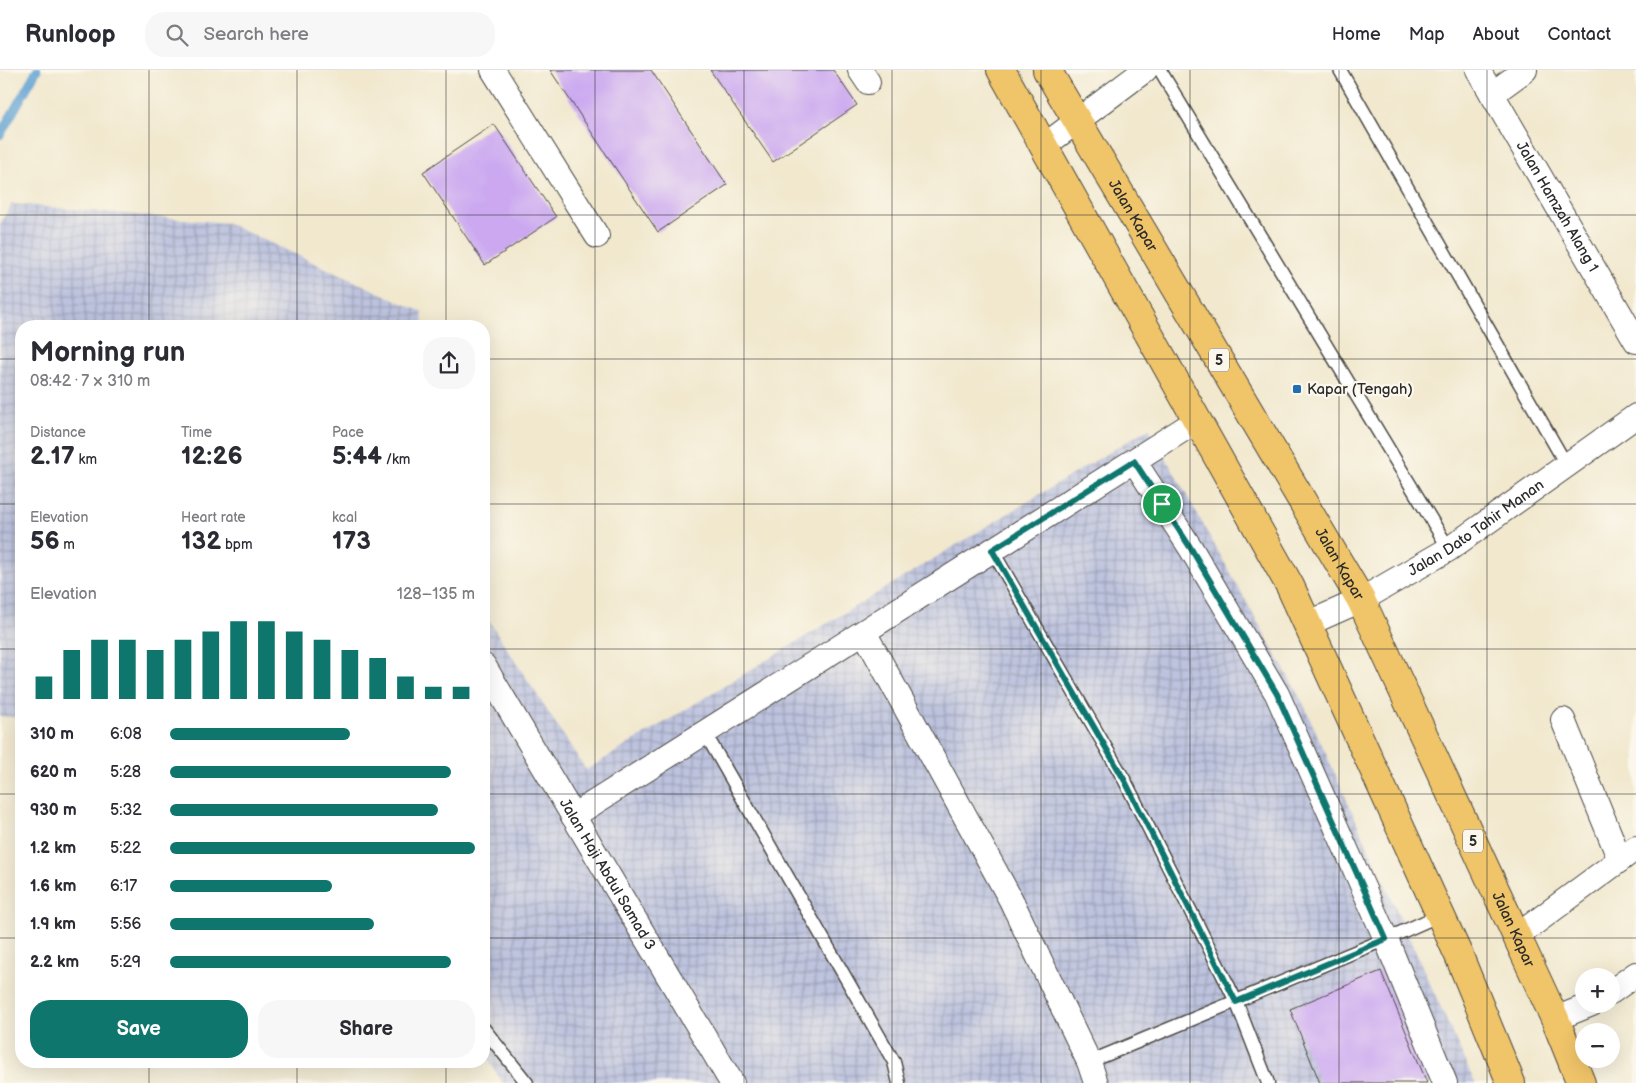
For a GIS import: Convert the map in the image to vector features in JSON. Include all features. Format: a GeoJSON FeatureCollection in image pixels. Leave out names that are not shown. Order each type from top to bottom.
{"type":"FeatureCollection","features":[{"type":"Feature","properties":{"kind":"highway"},"geometry":{"type":"LineString","coordinates":[[1001,70],[1290,586],[1440,915],[1511,1083]]}},
{"type":"Feature","properties":{"kind":"highway","name":"Jalan Kapar"},"geometry":{"type":"LineString","coordinates":[[1047,70],[1361,600],[1555,1019],[1581,1083]]}},
{"type":"Feature","properties":{"kind":"street"},"geometry":{"type":"LineString","coordinates":[[493,70],[597,236]]}},
{"type":"Feature","properties":{"kind":"street"},"geometry":{"type":"LineString","coordinates":[[1044,146],[1145,70]]}},
{"type":"Feature","properties":{"kind":"street","name":"Jalan Hamzah Alang 1"},"geometry":{"type":"LineString","coordinates":[[1478,70],[1636,341]]}},
{"type":"Feature","properties":{"kind":"street"},"geometry":{"type":"LineString","coordinates":[[1492,94],[1525,70]]}},
{"type":"Feature","properties":{"kind":"street","name":"Jalan Dato Tahir Manan"},"geometry":{"type":"LineString","coordinates":[[1307,624],[1361,600],[1449,549],[1636,416]]}},
{"type":"Feature","properties":{"kind":"street"},"geometry":{"type":"LineString","coordinates":[[573,816],[1198,420]]}},
{"type":"Feature","properties":{"kind":"street"},"geometry":{"type":"LineString","coordinates":[[1134,461],[1190,547],[1277,694],[1386,939],[1445,1083]]}},
{"type":"Feature","properties":{"kind":"street"},"geometry":{"type":"LineString","coordinates":[[864,632],[1011,900],[1093,1073]]}},
{"type":"Feature","properties":{"kind":"street","name":"Jalan Haji Abdul Samad 3"},"geometry":{"type":"LineString","coordinates":[[490,676],[732,1083]]}},
{"type":"Feature","properties":{"kind":"street"},"geometry":{"type":"LineString","coordinates":[[1517,936],[1628,854],[1563,720]]}},
{"type":"Feature","properties":{"kind":"street"},"geometry":{"type":"LineString","coordinates":[[1620,986],[1636,974]]}},
{"type":"Feature","properties":{"kind":"street"},"geometry":{"type":"LineString","coordinates":[[1555,1019],[1575,1011]]}},
{"type":"Feature","properties":{"kind":"lane"},"geometry":{"type":"LineString","coordinates":[[1160,70],[1449,549]]}},
{"type":"Feature","properties":{"kind":"lane"},"geometry":{"type":"LineString","coordinates":[[1340,70],[1567,466]]}},
{"type":"Feature","properties":{"kind":"lane"},"geometry":{"type":"LineString","coordinates":[[992,550],[1125,781],[1236,1002],[1268,1083]]}},
{"type":"Feature","properties":{"kind":"lane"},"geometry":{"type":"LineString","coordinates":[[705,733],[894,1062],[900,1083]]}},
{"type":"Feature","properties":{"kind":"lane"},"geometry":{"type":"LineString","coordinates":[[1093,1073],[1236,1002],[1440,915]]}},
{"type":"Feature","properties":{"kind":"lane"},"geometry":{"type":"LineString","coordinates":[[490,1037],[527,1083]]}},
{"type":"Feature","properties":{"kind":"shaded area"},"geometry":{"type":"Polygon","coordinates":[[[12,204],[227,223],[422,312],[423,320],[15,320],[15,717],[0,716],[0,224],[12,204]]]}},
{"type":"Feature","properties":{"kind":"shaded area"},"geometry":{"type":"Polygon","coordinates":[[[1149,428],[1302,701],[1475,1083],[503,1083],[490,1062],[490,622],[586,770],[1149,428]]]}},
{"type":"Feature","properties":{"kind":"building"},"geometry":{"type":"Polygon","coordinates":[[[550,70],[651,70],[727,185],[658,232],[550,70]]]}},
{"type":"Feature","properties":{"kind":"building"},"geometry":{"type":"Polygon","coordinates":[[[710,70],[833,70],[857,105],[773,162],[710,70]]]}},
{"type":"Feature","properties":{"kind":"building"},"geometry":{"type":"Polygon","coordinates":[[[494,124],[556,217],[485,265],[423,172],[494,124]]]}},
{"type":"Feature","properties":{"kind":"building"},"geometry":{"type":"Polygon","coordinates":[[[1381,971],[1427,1083],[1320,1083],[1290,1009],[1381,971]]]}},
{"type":"Feature","properties":{"kind":"waterway"},"geometry":{"type":"LineString","coordinates":[[0,135],[37,70]]}},
{"type":"Feature","properties":{"kind":"place","name":"Kapar (Tengah)"},"geometry":{"type":"Point","coordinates":[1297,389]}},
{"type":"Feature","properties":{"kind":"route"},"geometry":{"type":"LineString","coordinates":[[1134,461],[1162,504],[1190,547],[1277,694],[1386,939],[1236,1002],[1125,781],[992,550],[1134,461]]}}]}
